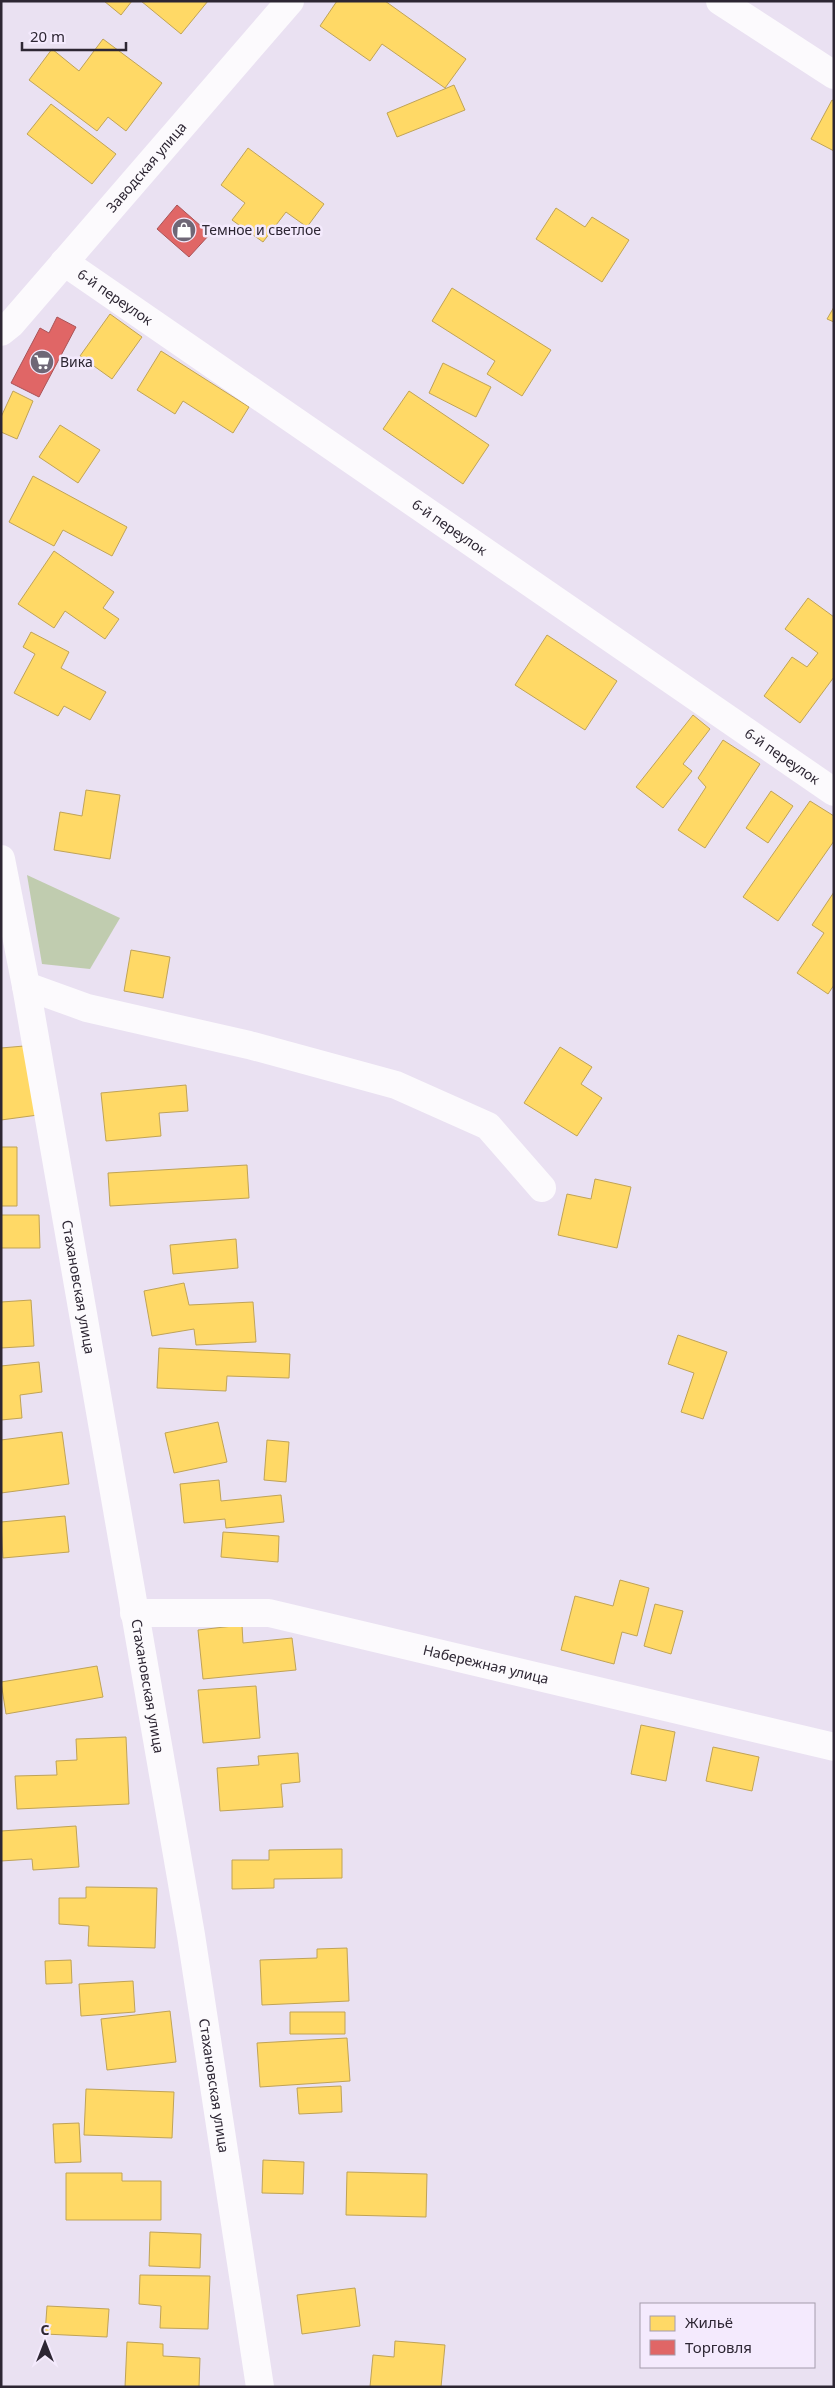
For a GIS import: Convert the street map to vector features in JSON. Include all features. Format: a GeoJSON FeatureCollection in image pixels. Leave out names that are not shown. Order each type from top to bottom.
{"type":"FeatureCollection","features":[{"type":"Feature","properties":{"kind":"street","name":"Заводская улица"},"geometry":{"type":"LineString","coordinates":[[1,332],[11,324],[290,1]]}},
{"type":"Feature","properties":{"kind":"street"},"geometry":{"type":"LineString","coordinates":[[720,1],[834,75]]}},
{"type":"Feature","properties":{"kind":"street","name":"6-й переулок"},"geometry":{"type":"LineString","coordinates":[[64,262],[834,792]]}},
{"type":"Feature","properties":{"kind":"street","name":"Стахановская улица"},"geometry":{"type":"LineString","coordinates":[[1,859],[26,986],[191,1935],[260,2387]]}},
{"type":"Feature","properties":{"kind":"street"},"geometry":{"type":"LineString","coordinates":[[26,986],[87,1008],[249,1045],[396,1085],[488,1126],[542,1188]]}},
{"type":"Feature","properties":{"kind":"street","name":"Набережная улица"},"geometry":{"type":"LineString","coordinates":[[134,1613],[269,1613],[834,1748]]}},
{"type":"Feature","properties":{"kind":"green space"},"geometry":{"type":"Polygon","coordinates":[[[27,875],[120,918],[90,969],[42,964],[27,875]]]}},
{"type":"Feature","properties":{"kind":"building: Жильё"},"geometry":{"type":"Polygon","coordinates":[[[104,1],[132,1],[121,15],[104,1]]]}},
{"type":"Feature","properties":{"kind":"building: Жильё"},"geometry":{"type":"Polygon","coordinates":[[[141,1],[208,1],[181,34],[141,1]]]}},
{"type":"Feature","properties":{"kind":"building: Жильё"},"geometry":{"type":"Polygon","coordinates":[[[337,1],[385,1],[466,59],[445,88],[382,44],[370,61],[320,26],[337,1]]]}},
{"type":"Feature","properties":{"kind":"building: Жильё"},"geometry":{"type":"Polygon","coordinates":[[[103,39],[162,83],[126,131],[108,117],[97,131],[29,80],[52,49],[79,71],[103,39]]]}},
{"type":"Feature","properties":{"kind":"building: Жильё"},"geometry":{"type":"Polygon","coordinates":[[[454,85],[465,110],[397,137],[387,113],[454,85]]]}},
{"type":"Feature","properties":{"kind":"building: Жильё"},"geometry":{"type":"Polygon","coordinates":[[[832,100],[834,101],[834,151],[811,139],[832,100]]]}},
{"type":"Feature","properties":{"kind":"building: Жильё"},"geometry":{"type":"Polygon","coordinates":[[[51,104],[116,154],[92,184],[27,134],[51,104]]]}},
{"type":"Feature","properties":{"kind":"building: Жильё"},"geometry":{"type":"Polygon","coordinates":[[[248,148],[324,204],[307,227],[286,212],[263,242],[232,220],[245,203],[221,185],[248,148]]]}},
{"type":"Feature","properties":{"kind":"building: Жильё"},"geometry":{"type":"Polygon","coordinates":[[[556,208],[585,227],[592,217],[629,240],[602,282],[536,239],[556,208]]]}},
{"type":"Feature","properties":{"kind":"building: Жильё"},"geometry":{"type":"Polygon","coordinates":[[[452,288],[551,350],[522,396],[487,374],[495,361],[432,321],[452,288]]]}},
{"type":"Feature","properties":{"kind":"building: Жильё"},"geometry":{"type":"Polygon","coordinates":[[[834,307],[834,322],[827,319],[834,307]]]}},
{"type":"Feature","properties":{"kind":"building: Жильё"},"geometry":{"type":"Polygon","coordinates":[[[110,314],[142,337],[112,379],[80,356],[110,314]]]}},
{"type":"Feature","properties":{"kind":"building: Жильё"},"geometry":{"type":"Polygon","coordinates":[[[161,351],[249,407],[233,433],[183,401],[175,414],[137,390],[161,351]]]}},
{"type":"Feature","properties":{"kind":"building: Жильё"},"geometry":{"type":"Polygon","coordinates":[[[443,363],[491,387],[476,417],[429,393],[443,363]]]}},
{"type":"Feature","properties":{"kind":"building: Жильё"},"geometry":{"type":"Polygon","coordinates":[[[13,391],[33,401],[17,439],[1,432],[1,417],[13,391]]]}},
{"type":"Feature","properties":{"kind":"building: Жильё"},"geometry":{"type":"Polygon","coordinates":[[[409,391],[489,445],[463,484],[383,429],[409,391]]]}},
{"type":"Feature","properties":{"kind":"building: Жильё"},"geometry":{"type":"Polygon","coordinates":[[[60,425],[100,450],[78,483],[39,457],[60,425]]]}},
{"type":"Feature","properties":{"kind":"building: Жильё"},"geometry":{"type":"Polygon","coordinates":[[[33,476],[127,527],[112,556],[63,530],[54,546],[9,522],[33,476]]]}},
{"type":"Feature","properties":{"kind":"building: Жильё"},"geometry":{"type":"Polygon","coordinates":[[[54,551],[114,592],[103,608],[119,619],[105,639],[65,611],[54,628],[18,604],[54,551]]]}},
{"type":"Feature","properties":{"kind":"building: Жильё"},"geometry":{"type":"Polygon","coordinates":[[[808,598],[834,617],[834,677],[800,723],[764,696],[792,657],[807,667],[818,653],[785,629],[808,598]]]}},
{"type":"Feature","properties":{"kind":"building: Жильё"},"geometry":{"type":"Polygon","coordinates":[[[31,632],[69,652],[61,668],[106,692],[90,720],[64,706],[58,716],[14,693],[35,654],[23,647],[31,632]]]}},
{"type":"Feature","properties":{"kind":"building: Жильё"},"geometry":{"type":"Polygon","coordinates":[[[547,635],[617,681],[585,730],[515,685],[547,635]]]}},
{"type":"Feature","properties":{"kind":"building: Жильё"},"geometry":{"type":"Polygon","coordinates":[[[693,715],[710,729],[683,764],[692,771],[663,808],[636,787],[693,715]]]}},
{"type":"Feature","properties":{"kind":"building: Жильё"},"geometry":{"type":"Polygon","coordinates":[[[723,740],[760,764],[705,848],[678,830],[706,787],[698,778],[723,740]]]}},
{"type":"Feature","properties":{"kind":"building: Жильё"},"geometry":{"type":"Polygon","coordinates":[[[86,790],[120,795],[110,859],[54,850],[60,812],[82,816],[86,790]]]}},
{"type":"Feature","properties":{"kind":"building: Жильё"},"geometry":{"type":"Polygon","coordinates":[[[771,791],[793,806],[768,843],[746,828],[771,791]]]}},
{"type":"Feature","properties":{"kind":"building: Жильё"},"geometry":{"type":"Polygon","coordinates":[[[810,801],[834,816],[834,841],[778,921],[743,897],[810,801]]]}},
{"type":"Feature","properties":{"kind":"building: Жильё"},"geometry":{"type":"Polygon","coordinates":[[[834,892],[834,985],[828,994],[797,973],[824,933],[812,925],[834,892]]]}},
{"type":"Feature","properties":{"kind":"building: Жильё"},"geometry":{"type":"Polygon","coordinates":[[[131,950],[170,957],[163,998],[124,991],[131,950]]]}},
{"type":"Feature","properties":{"kind":"building: Жильё"},"geometry":{"type":"Polygon","coordinates":[[[24,1046],[38,1115],[1,1120],[1,1048],[24,1046]]]}},
{"type":"Feature","properties":{"kind":"building: Жильё"},"geometry":{"type":"Polygon","coordinates":[[[560,1047],[592,1067],[581,1084],[602,1098],[577,1136],[524,1103],[560,1047]]]}},
{"type":"Feature","properties":{"kind":"building: Жильё"},"geometry":{"type":"Polygon","coordinates":[[[186,1085],[188,1111],[159,1113],[161,1136],[106,1141],[101,1093],[186,1085]]]}},
{"type":"Feature","properties":{"kind":"building: Жильё"},"geometry":{"type":"Polygon","coordinates":[[[1,1147],[17,1147],[17,1206],[1,1206],[1,1147]]]}},
{"type":"Feature","properties":{"kind":"building: Жильё"},"geometry":{"type":"Polygon","coordinates":[[[247,1165],[249,1198],[110,1206],[108,1173],[247,1165]]]}},
{"type":"Feature","properties":{"kind":"building: Жильё"},"geometry":{"type":"Polygon","coordinates":[[[595,1179],[631,1187],[617,1248],[558,1235],[567,1194],[591,1199],[595,1179]]]}},
{"type":"Feature","properties":{"kind":"building: Жильё"},"geometry":{"type":"Polygon","coordinates":[[[1,1215],[39,1215],[40,1248],[1,1248],[1,1215]]]}},
{"type":"Feature","properties":{"kind":"building: Жильё"},"geometry":{"type":"Polygon","coordinates":[[[236,1239],[238,1268],[173,1274],[170,1245],[236,1239]]]}},
{"type":"Feature","properties":{"kind":"building: Жильё"},"geometry":{"type":"Polygon","coordinates":[[[184,1283],[189,1305],[253,1302],[256,1342],[196,1345],[194,1329],[152,1336],[144,1291],[184,1283]]]}},
{"type":"Feature","properties":{"kind":"building: Жильё"},"geometry":{"type":"Polygon","coordinates":[[[31,1300],[34,1346],[1,1348],[1,1302],[31,1300]]]}},
{"type":"Feature","properties":{"kind":"building: Жильё"},"geometry":{"type":"Polygon","coordinates":[[[678,1335],[727,1352],[703,1419],[681,1412],[694,1373],[668,1364],[678,1335]]]}},
{"type":"Feature","properties":{"kind":"building: Жильё"},"geometry":{"type":"Polygon","coordinates":[[[159,1348],[290,1354],[289,1378],[227,1376],[226,1391],[157,1388],[159,1348]]]}},
{"type":"Feature","properties":{"kind":"building: Жильё"},"geometry":{"type":"Polygon","coordinates":[[[39,1362],[42,1392],[20,1395],[22,1418],[1,1420],[1,1366],[39,1362]]]}},
{"type":"Feature","properties":{"kind":"building: Жильё"},"geometry":{"type":"Polygon","coordinates":[[[218,1422],[227,1462],[174,1473],[165,1433],[218,1422]]]}},
{"type":"Feature","properties":{"kind":"building: Жильё"},"geometry":{"type":"Polygon","coordinates":[[[62,1432],[69,1484],[1,1493],[1,1440],[62,1432]]]}},
{"type":"Feature","properties":{"kind":"building: Жильё"},"geometry":{"type":"Polygon","coordinates":[[[267,1440],[289,1442],[286,1482],[264,1480],[267,1440]]]}},
{"type":"Feature","properties":{"kind":"building: Жильё"},"geometry":{"type":"Polygon","coordinates":[[[219,1480],[221,1501],[281,1495],[284,1522],[226,1528],[225,1519],[184,1523],[180,1484],[219,1480]]]}},
{"type":"Feature","properties":{"kind":"building: Жильё"},"geometry":{"type":"Polygon","coordinates":[[[65,1516],[69,1552],[3,1558],[1,1522],[65,1516]]]}},
{"type":"Feature","properties":{"kind":"building: Жильё"},"geometry":{"type":"Polygon","coordinates":[[[223,1532],[279,1536],[278,1562],[221,1557],[223,1532]]]}},
{"type":"Feature","properties":{"kind":"building: Жильё"},"geometry":{"type":"Polygon","coordinates":[[[620,1580],[649,1588],[637,1636],[622,1632],[614,1664],[561,1650],[575,1596],[613,1606],[620,1580]]]}},
{"type":"Feature","properties":{"kind":"building: Жильё"},"geometry":{"type":"Polygon","coordinates":[[[655,1604],[683,1611],[671,1654],[644,1646],[655,1604]]]}},
{"type":"Feature","properties":{"kind":"building: Жильё"},"geometry":{"type":"Polygon","coordinates":[[[242,1625],[243,1643],[292,1638],[296,1670],[203,1679],[198,1630],[242,1625]]]}},
{"type":"Feature","properties":{"kind":"building: Жильё"},"geometry":{"type":"Polygon","coordinates":[[[97,1666],[103,1697],[6,1714],[1,1682],[97,1666]]]}},
{"type":"Feature","properties":{"kind":"building: Жильё"},"geometry":{"type":"Polygon","coordinates":[[[256,1686],[260,1738],[203,1743],[198,1690],[256,1686]]]}},
{"type":"Feature","properties":{"kind":"building: Жильё"},"geometry":{"type":"Polygon","coordinates":[[[641,1725],[675,1732],[666,1781],[631,1774],[641,1725]]]}},
{"type":"Feature","properties":{"kind":"building: Жильё"},"geometry":{"type":"Polygon","coordinates":[[[126,1737],[129,1804],[17,1809],[15,1776],[57,1775],[56,1761],[77,1760],[76,1739],[126,1737]]]}},
{"type":"Feature","properties":{"kind":"building: Жильё"},"geometry":{"type":"Polygon","coordinates":[[[713,1747],[759,1757],[752,1791],[706,1781],[713,1747]]]}},
{"type":"Feature","properties":{"kind":"building: Жильё"},"geometry":{"type":"Polygon","coordinates":[[[298,1753],[300,1782],[281,1784],[283,1807],[220,1811],[217,1768],[259,1765],[258,1756],[298,1753]]]}},
{"type":"Feature","properties":{"kind":"building: Жильё"},"geometry":{"type":"Polygon","coordinates":[[[76,1826],[79,1867],[33,1870],[32,1859],[1,1861],[1,1831],[76,1826]]]}},
{"type":"Feature","properties":{"kind":"building: Жильё"},"geometry":{"type":"Polygon","coordinates":[[[342,1849],[342,1878],[274,1879],[274,1888],[232,1889],[232,1860],[269,1860],[269,1850],[342,1849]]]}},
{"type":"Feature","properties":{"kind":"building: Жильё"},"geometry":{"type":"Polygon","coordinates":[[[86,1887],[157,1888],[155,1948],[88,1946],[89,1926],[59,1924],[59,1898],[86,1898],[86,1887]]]}},
{"type":"Feature","properties":{"kind":"building: Жильё"},"geometry":{"type":"Polygon","coordinates":[[[347,1948],[349,2001],[262,2005],[260,1960],[317,1958],[317,1949],[347,1948]]]}},
{"type":"Feature","properties":{"kind":"building: Жильё"},"geometry":{"type":"Polygon","coordinates":[[[71,1960],[72,1983],[46,1984],[45,1961],[71,1960]]]}},
{"type":"Feature","properties":{"kind":"building: Жильё"},"geometry":{"type":"Polygon","coordinates":[[[133,1981],[135,2012],[81,2016],[79,1984],[133,1981]]]}},
{"type":"Feature","properties":{"kind":"building: Жильё"},"geometry":{"type":"Polygon","coordinates":[[[170,2011],[176,2062],[107,2070],[101,2019],[170,2011]]]}},
{"type":"Feature","properties":{"kind":"building: Жильё"},"geometry":{"type":"Polygon","coordinates":[[[290,2012],[345,2012],[345,2034],[290,2034],[290,2012]]]}},
{"type":"Feature","properties":{"kind":"building: Жильё"},"geometry":{"type":"Polygon","coordinates":[[[347,2038],[350,2081],[260,2087],[257,2043],[347,2038]]]}},
{"type":"Feature","properties":{"kind":"building: Жильё"},"geometry":{"type":"Polygon","coordinates":[[[341,2086],[342,2112],[299,2114],[297,2088],[341,2086]]]}},
{"type":"Feature","properties":{"kind":"building: Жильё"},"geometry":{"type":"Polygon","coordinates":[[[86,2089],[174,2092],[172,2138],[84,2135],[86,2089]]]}},
{"type":"Feature","properties":{"kind":"building: Жильё"},"geometry":{"type":"Polygon","coordinates":[[[79,2123],[81,2162],[55,2163],[53,2124],[79,2123]]]}},
{"type":"Feature","properties":{"kind":"building: Жильё"},"geometry":{"type":"Polygon","coordinates":[[[263,2160],[304,2162],[303,2194],[262,2193],[263,2160]]]}},
{"type":"Feature","properties":{"kind":"building: Жильё"},"geometry":{"type":"Polygon","coordinates":[[[347,2172],[427,2174],[426,2217],[346,2215],[347,2172]]]}},
{"type":"Feature","properties":{"kind":"building: Жильё"},"geometry":{"type":"Polygon","coordinates":[[[66,2173],[122,2173],[122,2181],[161,2181],[161,2220],[66,2220],[66,2173]]]}},
{"type":"Feature","properties":{"kind":"building: Жильё"},"geometry":{"type":"Polygon","coordinates":[[[150,2232],[201,2234],[200,2268],[149,2266],[150,2232]]]}},
{"type":"Feature","properties":{"kind":"building: Жильё"},"geometry":{"type":"Polygon","coordinates":[[[140,2275],[210,2276],[208,2329],[160,2328],[161,2306],[139,2304],[140,2275]]]}},
{"type":"Feature","properties":{"kind":"building: Жильё"},"geometry":{"type":"Polygon","coordinates":[[[355,2288],[360,2326],[302,2334],[297,2295],[355,2288]]]}},
{"type":"Feature","properties":{"kind":"building: Жильё"},"geometry":{"type":"Polygon","coordinates":[[[47,2306],[109,2309],[107,2337],[45,2334],[47,2306]]]}},
{"type":"Feature","properties":{"kind":"building: Жильё"},"geometry":{"type":"Polygon","coordinates":[[[395,2341],[445,2345],[441,2387],[370,2387],[373,2355],[394,2357],[395,2341]]]}},
{"type":"Feature","properties":{"kind":"building: Жильё"},"geometry":{"type":"Polygon","coordinates":[[[127,2342],[163,2344],[163,2356],[200,2358],[199,2387],[125,2387],[127,2342]]]}},
{"type":"Feature","properties":{"kind":"building: Торговля"},"geometry":{"type":"Polygon","coordinates":[[[177,205],[210,234],[189,257],[157,229],[177,205]]]}},
{"type":"Feature","properties":{"kind":"building: Торговля"},"geometry":{"type":"Polygon","coordinates":[[[57,317],[76,327],[39,397],[11,383],[40,328],[49,333],[57,317]]]}},
{"type":"Feature","properties":{"kind":"place","name":"Темное и светлое"},"geometry":{"type":"Point","coordinates":[184,230]}},
{"type":"Feature","properties":{"kind":"place","name":"Вика"},"geometry":{"type":"Point","coordinates":[42,362]}}]}
